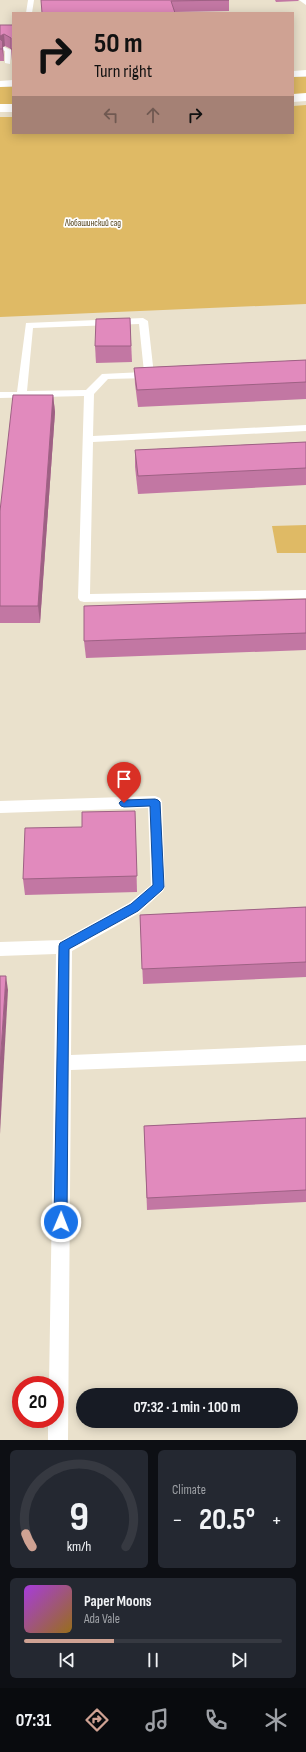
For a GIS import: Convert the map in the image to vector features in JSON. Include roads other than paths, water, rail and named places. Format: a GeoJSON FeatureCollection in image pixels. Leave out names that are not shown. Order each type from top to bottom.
{"type":"FeatureCollection","features":[{"type":"Feature","properties":{"kind":"street"},"geometry":{"type":"LineString","coordinates":[[294,74],[306,73]]}},
{"type":"Feature","properties":{"kind":"street"},"geometry":{"type":"LineString","coordinates":[[0,84],[12,83]]}},
{"type":"Feature","properties":{"kind":"street"},"geometry":{"type":"LineString","coordinates":[[294,98],[306,97]]}},
{"type":"Feature","properties":{"kind":"street"},"geometry":{"type":"LineString","coordinates":[[0,108],[12,108]]}},
{"type":"Feature","properties":{"kind":"lane"},"geometry":{"type":"LineString","coordinates":[[29,12],[31,0]]}},
{"type":"Feature","properties":{"kind":"lane"},"geometry":{"type":"LineString","coordinates":[[302,0],[306,3]]}},
{"type":"Feature","properties":{"kind":"lane"},"geometry":{"type":"LineString","coordinates":[[0,63],[11,64],[8,50],[4,49]]}},
{"type":"Feature","properties":{"kind":"lane"},"geometry":{"type":"LineString","coordinates":[[22,394],[29,326],[143,321],[149,375],[105,376],[88,393],[84,598],[306,594]]}},
{"type":"Feature","properties":{"kind":"lane"},"geometry":{"type":"LineString","coordinates":[[0,395],[88,393]]}},
{"type":"Feature","properties":{"kind":"lane"},"geometry":{"type":"LineString","coordinates":[[87,439],[306,428]]}},
{"type":"Feature","properties":{"kind":"lane"},"geometry":{"type":"LineString","coordinates":[[0,807],[155,802],[158,887],[134,908],[64,946],[0,948]]}},
{"type":"Feature","properties":{"kind":"lane"},"geometry":{"type":"LineString","coordinates":[[58,1440],[64,946]]}},
{"type":"Feature","properties":{"kind":"lane"},"geometry":{"type":"LineString","coordinates":[[63,1063],[306,1053]]}},
{"type":"Feature","properties":{"kind":"park label","name":"Любашинский сад"},"geometry":{"type":"Point","coordinates":[93,223]}}]}
